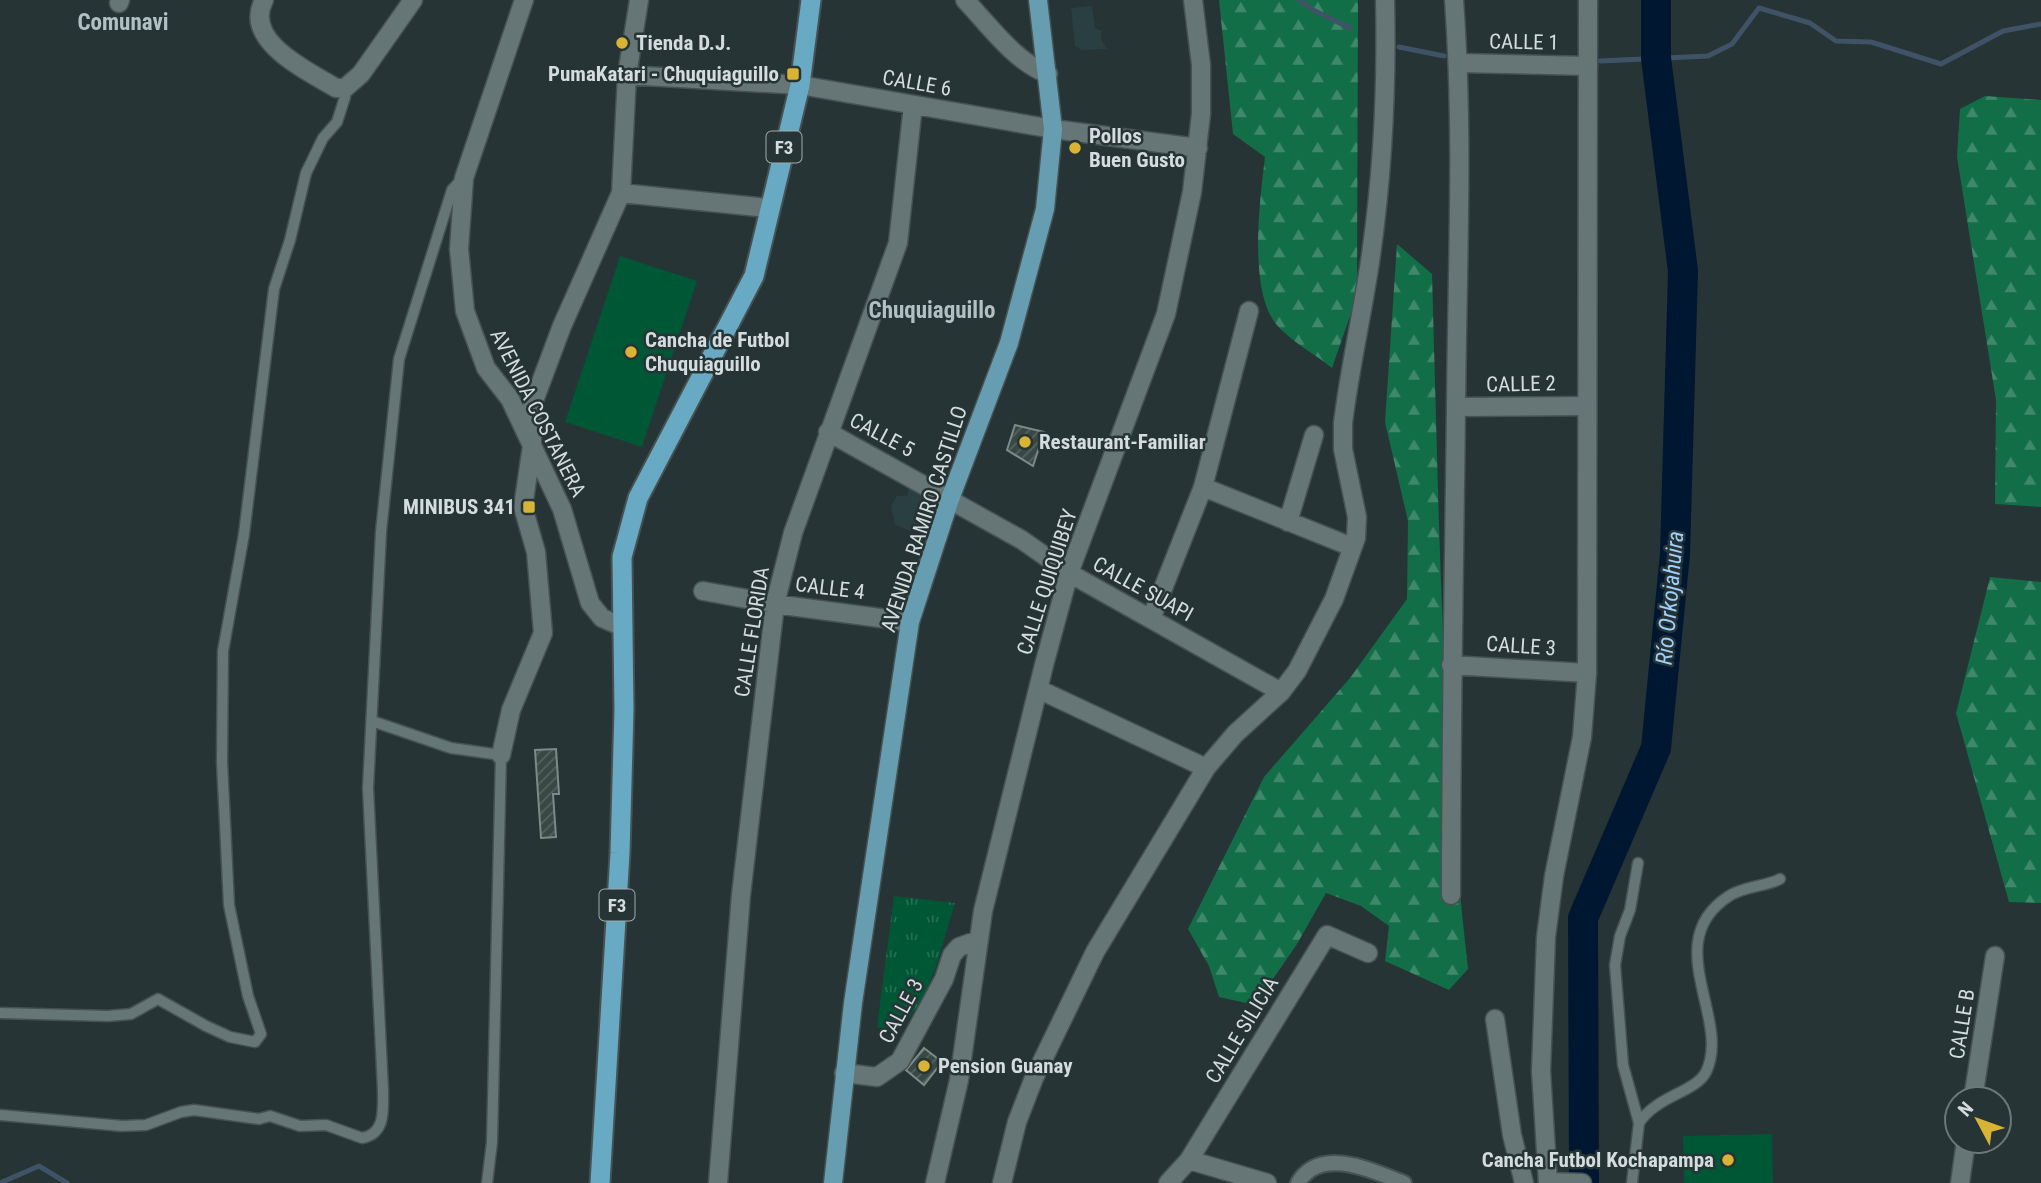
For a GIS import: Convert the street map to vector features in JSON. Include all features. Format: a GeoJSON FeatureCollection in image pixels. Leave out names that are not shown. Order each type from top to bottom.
{"type":"FeatureCollection","features":[{"type":"Feature","properties":{"kind":"highway","name":"F3"},"geometry":{"type":"LineString","coordinates":[[600,1183],[620,853],[624,710],[622,557],[638,498],[754,276],[768,208],[800,86],[811,0]]}},
{"type":"Feature","properties":{"kind":"main road","name":"AVENIDA RAMIRO CASTILLO"},"geometry":{"type":"LineString","coordinates":[[832,1183],[844,1073],[910,622],[950,499],[1009,343],[1035,255],[1051,167],[1053,129],[1038,0]]}},
{"type":"Feature","properties":{"kind":"street"},"geometry":{"type":"LineString","coordinates":[[264,0],[259,13],[259,23],[269,40],[288,58],[336,88],[345,88],[361,74],[413,0]]}},
{"type":"Feature","properties":{"kind":"street","name":"AVENIDA COSTANERA"},"geometry":{"type":"LineString","coordinates":[[524,0],[464,178],[459,249],[465,311],[486,368],[510,399],[562,509],[590,603],[602,618],[621,626]]}},
{"type":"Feature","properties":{"kind":"street"},"geometry":{"type":"LineString","coordinates":[[501,755],[511,710],[543,633],[536,552],[523,507],[532,446],[533,407],[562,326],[621,193],[627,75],[639,0]]}},
{"type":"Feature","properties":{"kind":"street"},"geometry":{"type":"LineString","coordinates":[[965,0],[1035,69],[1048,74]]}},
{"type":"Feature","properties":{"kind":"street","name":"CALLE QUIQUIBEY"},"geometry":{"type":"LineString","coordinates":[[935,1183],[959,1080],[978,940],[1038,689],[1069,573],[1166,314],[1192,192],[1198,148],[1201,65],[1193,0]]}},
{"type":"Feature","properties":{"kind":"street"},"geometry":{"type":"LineString","coordinates":[[1002,1183],[1017,1122],[1065,1011],[1095,952],[1206,768],[1236,734],[1281,692],[1316,638],[1334,599],[1352,547],[1357,517],[1343,449],[1343,423],[1371,255],[1380,168],[1386,90],[1385,0]]}},
{"type":"Feature","properties":{"kind":"street"},"geometry":{"type":"LineString","coordinates":[[1451,895],[1451,665],[1460,218],[1459,64],[1454,0]]}},
{"type":"Feature","properties":{"kind":"street"},"geometry":{"type":"LineString","coordinates":[[1575,1182],[1548,1183],[1542,1071],[1546,937],[1554,876],[1581,737],[1587,673],[1588,0]]}},
{"type":"Feature","properties":{"kind":"street","name":"CALLE 1"},"geometry":{"type":"LineString","coordinates":[[1459,64],[1588,66]]}},
{"type":"Feature","properties":{"kind":"street","name":"CALLE 6"},"geometry":{"type":"LineString","coordinates":[[627,75],[800,86],[1053,129],[1198,148]]}},
{"type":"Feature","properties":{"kind":"street","name":"CALLE FLORIDA"},"geometry":{"type":"LineString","coordinates":[[718,1183],[741,895],[775,604],[793,533],[898,243],[914,105]]}},
{"type":"Feature","properties":{"kind":"street"},"geometry":{"type":"LineString","coordinates":[[621,193],[768,208]]}},
{"type":"Feature","properties":{"kind":"street"},"geometry":{"type":"LineString","coordinates":[[1152,619],[1203,486],[1249,311]]}},
{"type":"Feature","properties":{"kind":"street","name":"CALLE 2"},"geometry":{"type":"LineString","coordinates":[[1456,407],[1586,406]]}},
{"type":"Feature","properties":{"kind":"street","name":"CALLE 5"},"geometry":{"type":"LineString","coordinates":[[828,432],[950,499]]}},
{"type":"Feature","properties":{"kind":"street"},"geometry":{"type":"LineString","coordinates":[[1288,522],[1314,435]]}},
{"type":"Feature","properties":{"kind":"street"},"geometry":{"type":"LineString","coordinates":[[1203,486],[1352,547]]}},
{"type":"Feature","properties":{"kind":"street","name":"CALLE SUAPI"},"geometry":{"type":"LineString","coordinates":[[950,499],[1022,540],[1069,573],[1281,692]]}},
{"type":"Feature","properties":{"kind":"street","name":"CALLE 4"},"geometry":{"type":"LineString","coordinates":[[703,591],[775,604],[910,622]]}},
{"type":"Feature","properties":{"kind":"street","name":"CALLE 3"},"geometry":{"type":"LineString","coordinates":[[1451,665],[1587,673]]}},
{"type":"Feature","properties":{"kind":"street"},"geometry":{"type":"LineString","coordinates":[[1038,689],[1206,768]]}},
{"type":"Feature","properties":{"kind":"street","name":"CALLE SILICIA"},"geometry":{"type":"LineString","coordinates":[[1168,1183],[1189,1160],[1327,934],[1368,953]]}},
{"type":"Feature","properties":{"kind":"street","name":"CALLE 3"},"geometry":{"type":"LineString","coordinates":[[844,1073],[877,1077],[900,1061],[944,979],[952,955],[959,947],[978,940]]}},
{"type":"Feature","properties":{"kind":"street","name":"CALLE B"},"geometry":{"type":"LineString","coordinates":[[1975,1085],[1995,957]]}},
{"type":"Feature","properties":{"kind":"street"},"geometry":{"type":"LineString","coordinates":[[1495,1019],[1512,1135],[1524,1183]]}},
{"type":"Feature","properties":{"kind":"street"},"geometry":{"type":"LineString","coordinates":[[1960,1183],[1964,1155]]}},
{"type":"Feature","properties":{"kind":"street"},"geometry":{"type":"LineString","coordinates":[[1189,1160],[1267,1183]]}},
{"type":"Feature","properties":{"kind":"street"},"geometry":{"type":"LineString","coordinates":[[1298,1183],[1303,1174],[1317,1164],[1333,1164],[1362,1167],[1404,1183]]}},
{"type":"Feature","properties":{"kind":"lane"},"geometry":{"type":"LineString","coordinates":[[0,1013],[120,1015],[141,1010],[158,999],[230,1037],[255,1042],[261,1034],[248,996],[229,905],[222,762],[223,651],[244,534],[274,289],[290,240],[306,173],[323,138],[337,122],[345,88]]}},
{"type":"Feature","properties":{"kind":"lane"},"geometry":{"type":"LineString","coordinates":[[0,1115],[122,1126],[146,1125],[194,1110],[259,1119],[270,1116],[300,1126],[326,1125],[362,1138],[375,1133],[383,1112],[383,1090],[369,788],[381,532],[399,359],[452,190],[464,178]]}},
{"type":"Feature","properties":{"kind":"lane"},"geometry":{"type":"LineString","coordinates":[[372,721],[451,748],[501,755],[492,1142],[487,1183]]}},
{"type":"Feature","properties":{"kind":"lane"},"geometry":{"type":"LineString","coordinates":[[1632,1183],[1639,1123],[1623,1065],[1615,965],[1620,936],[1630,910],[1638,863]]}},
{"type":"Feature","properties":{"kind":"lane"},"geometry":{"type":"LineString","coordinates":[[1639,1123],[1651,1107],[1696,1083],[1706,1072],[1710,1052],[1708,1014],[1696,948],[1706,921],[1729,896],[1780,879]]}},
{"type":"Feature","properties":{"kind":"shaded area"},"geometry":{"type":"Polygon","coordinates":[[[1092,6],[1095,28],[1102,31],[1101,39],[1107,49],[1082,50],[1075,46],[1071,8],[1092,6]]]}},
{"type":"Feature","properties":{"kind":"shaded area"},"geometry":{"type":"Polygon","coordinates":[[[910,485],[922,487],[929,499],[939,502],[922,535],[895,525],[891,506],[897,496],[907,496],[910,485]]]}},
{"type":"Feature","properties":{"kind":"green space"},"geometry":{"type":"Polygon","coordinates":[[[1219,0],[1358,0],[1357,296],[1332,368],[1282,330],[1267,308],[1262,289],[1258,243],[1265,157],[1233,134],[1219,0]]]}},
{"type":"Feature","properties":{"kind":"green space"},"geometry":{"type":"Polygon","coordinates":[[[1985,96],[2041,100],[2041,507],[1995,504],[1996,400],[1957,157],[1960,109],[1985,96]]]}},
{"type":"Feature","properties":{"kind":"green space"},"geometry":{"type":"Polygon","coordinates":[[[1397,244],[1432,274],[1447,709],[1468,969],[1449,990],[1385,961],[1389,926],[1361,906],[1326,893],[1297,944],[1255,1005],[1219,997],[1209,966],[1188,929],[1264,777],[1350,678],[1407,599],[1408,521],[1385,422],[1397,244]]]}},
{"type":"Feature","properties":{"kind":"green space","name":"Cancha de Futbol Chuquiaguillo"},"geometry":{"type":"Polygon","coordinates":[[[620,256],[697,281],[642,447],[565,422],[620,256]]]}},
{"type":"Feature","properties":{"kind":"green space"},"geometry":{"type":"Polygon","coordinates":[[[1990,577],[2041,582],[2041,903],[2009,902],[1956,713],[1990,577]]]}},
{"type":"Feature","properties":{"kind":"green space"},"geometry":{"type":"Polygon","coordinates":[[[894,896],[955,903],[926,992],[905,1022],[891,1032],[877,1027],[894,896]]]}},
{"type":"Feature","properties":{"kind":"green space","name":"Cancha Futbol Kochapampa"},"geometry":{"type":"Polygon","coordinates":[[[1772,1134],[1773,1183],[1684,1183],[1683,1136],[1772,1134]]]}},
{"type":"Feature","properties":{"kind":"building","name":"Restaurant-Familiar"},"geometry":{"type":"Polygon","coordinates":[[[1015,425],[1044,432],[1033,466],[1007,450],[1015,425]]]}},
{"type":"Feature","properties":{"kind":"building"},"geometry":{"type":"Polygon","coordinates":[[[556,749],[559,794],[553,794],[556,837],[541,838],[535,750],[556,749]]]}},
{"type":"Feature","properties":{"kind":"building","name":"Pension Guanay"},"geometry":{"type":"Polygon","coordinates":[[[924,1048],[942,1062],[924,1085],[906,1070],[924,1048]]]}},
{"type":"Feature","properties":{"kind":"waterway"},"geometry":{"type":"LineString","coordinates":[[1300,0],[1313,10],[1350,28]]}},
{"type":"Feature","properties":{"kind":"waterway","name":"Río Orkojahuira"},"geometry":{"type":"LineString","coordinates":[[1584,1183],[1583,918],[1656,748],[1675,554],[1683,271],[1656,58],[1656,0]]}},
{"type":"Feature","properties":{"kind":"waterway"},"geometry":{"type":"LineString","coordinates":[[1600,61],[1708,56],[1732,44],[1759,8],[1810,23],[1836,41],[1871,42],[1941,64],[2003,31],[2041,24]]}},
{"type":"Feature","properties":{"kind":"waterway"},"geometry":{"type":"LineString","coordinates":[[1399,47],[1444,56]]}},
{"type":"Feature","properties":{"kind":"waterway"},"geometry":{"type":"LineString","coordinates":[[0,1183],[39,1166],[67,1183]]}},
{"type":"Feature","properties":{"kind":"place","name":"Tienda D.J."},"geometry":{"type":"Point","coordinates":[622,43]}},
{"type":"Feature","properties":{"kind":"place","name":"PumaKatari - Chuquiaguillo"},"geometry":{"type":"Point","coordinates":[793,74]}},
{"type":"Feature","properties":{"kind":"place","name":"Pollos Buen Gusto"},"geometry":{"type":"Point","coordinates":[1075,148]}},
{"type":"Feature","properties":{"kind":"place","name":"Cancha de Futbol Chuquiaguillo"},"geometry":{"type":"Point","coordinates":[631,352]}},
{"type":"Feature","properties":{"kind":"place","name":"Restaurant-Familiar"},"geometry":{"type":"Point","coordinates":[1025,442]}},
{"type":"Feature","properties":{"kind":"place","name":"MINIBUS 341"},"geometry":{"type":"Point","coordinates":[529,507]}},
{"type":"Feature","properties":{"kind":"place","name":"Pension Guanay"},"geometry":{"type":"Point","coordinates":[924,1066]}},
{"type":"Feature","properties":{"kind":"place","name":"Cancha Futbol Kochapampa"},"geometry":{"type":"Point","coordinates":[1728,1160]}},
{"type":"Feature","properties":{"kind":"district","name":"Comunavi"},"geometry":{"type":"Point","coordinates":[123,22]}},
{"type":"Feature","properties":{"kind":"district","name":"Chuquiaguillo"},"geometry":{"type":"Point","coordinates":[932,310]}}]}
